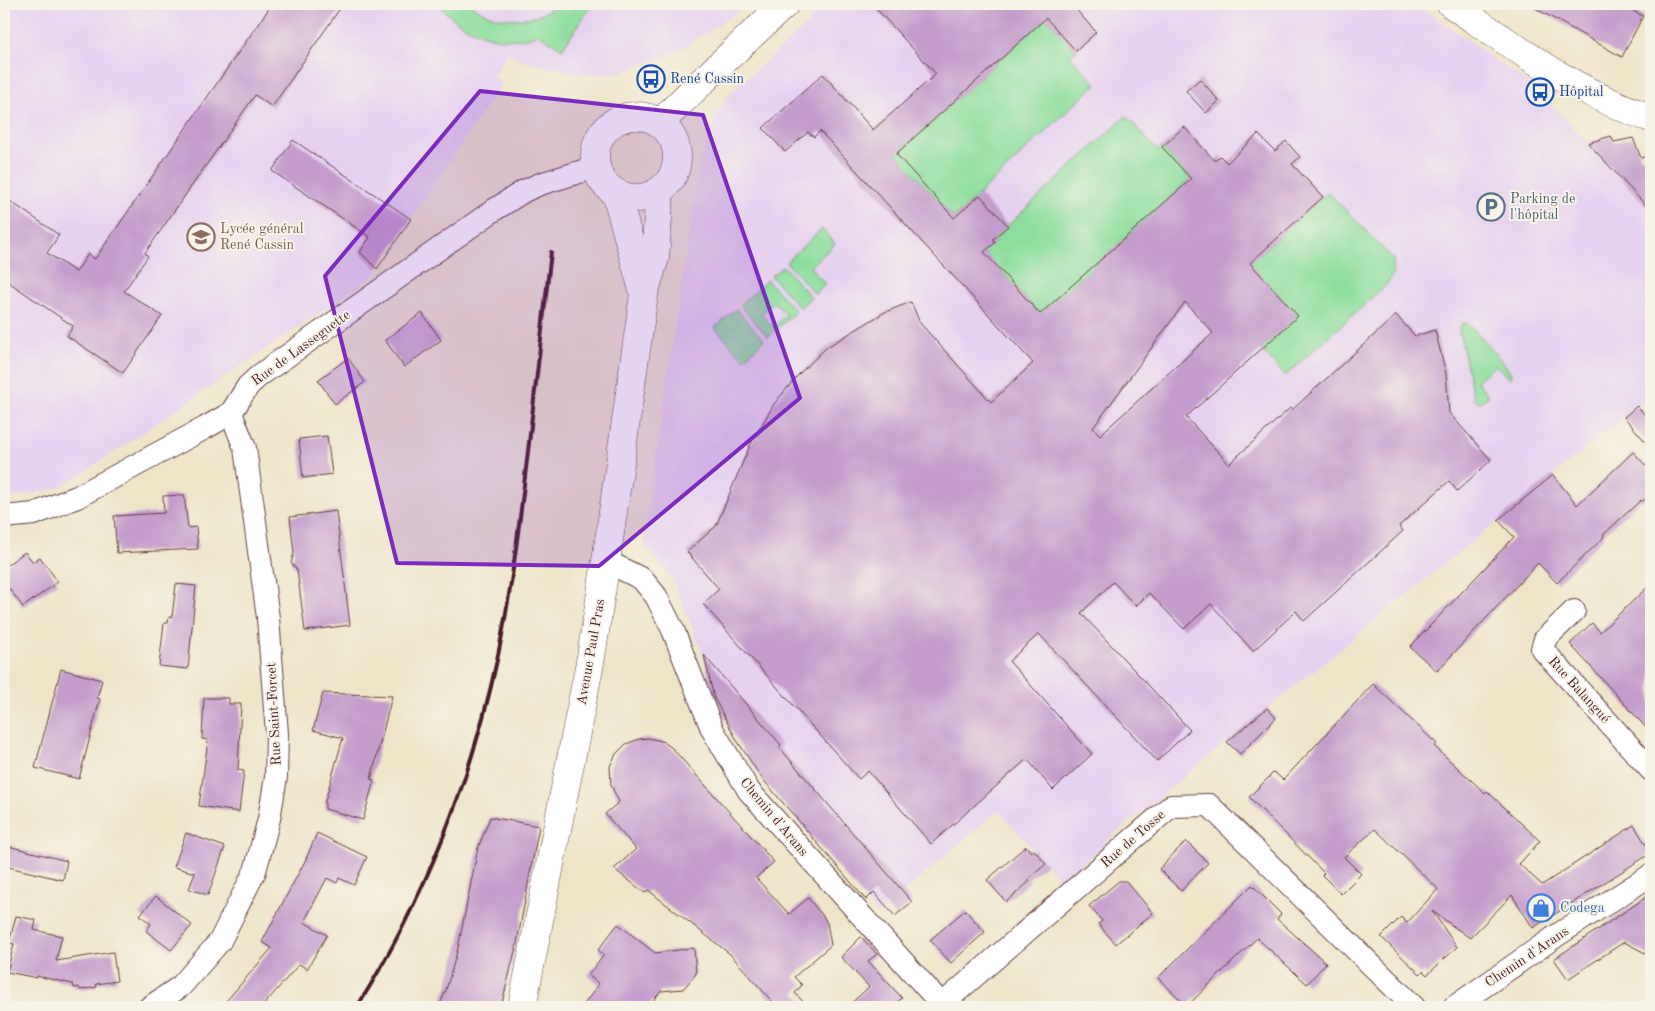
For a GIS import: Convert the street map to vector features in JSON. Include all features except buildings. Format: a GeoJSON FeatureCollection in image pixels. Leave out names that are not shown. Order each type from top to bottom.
{"type":"FeatureCollection","features":[{"type":"Feature","properties":{"kind":"street"},"geometry":{"type":"LineString","coordinates":[[660,123],[785,4]]}},
{"type":"Feature","properties":{"kind":"street"},"geometry":{"type":"LineString","coordinates":[[1451,4],[1574,85],[1598,97],[1651,118]]}},
{"type":"Feature","properties":{"kind":"street"},"geometry":{"type":"LineString","coordinates":[[633,116],[647,117],[660,123],[668,130],[676,149],[677,160],[674,172],[668,182],[660,190],[638,198],[616,193],[600,177],[596,167],[595,153],[599,139],[607,128],[619,120],[633,116]]}},
{"type":"Feature","properties":{"kind":"street","name":"Rue de Lasseguette"},"geometry":{"type":"LineString","coordinates":[[4,517],[34,514],[77,497],[231,413],[248,386],[260,375],[494,210],[524,191],[540,184],[596,167]]}},
{"type":"Feature","properties":{"kind":"street","name":"Avenue Paul Pras"},"geometry":{"type":"LineString","coordinates":[[522,1007],[589,666],[644,294],[655,258],[660,190]]}},
{"type":"Feature","properties":{"kind":"street","name":"Avenue Paul Pras"},"geometry":{"type":"LineString","coordinates":[[616,193],[644,294]]}},
{"type":"Feature","properties":{"kind":"street","name":"Rue Saint-Forcet"},"geometry":{"type":"LineString","coordinates":[[150,1007],[181,986],[220,941],[255,871],[269,819],[276,777],[277,734],[268,618],[245,448],[231,413]]}},
{"type":"Feature","properties":{"kind":"street","name":"Chemin d'Arans"},"geometry":{"type":"LineString","coordinates":[[606,561],[642,579],[653,591],[673,630],[712,729],[749,791],[941,1006]]}},
{"type":"Feature","properties":{"kind":"street","name":"Rue Balangué"},"geometry":{"type":"LineString","coordinates":[[1574,611],[1545,639],[1542,649],[1651,770]]}},
{"type":"Feature","properties":{"kind":"street","name":"Rue de Tosse"},"geometry":{"type":"LineString","coordinates":[[941,1006],[1171,806],[1209,805],[1414,1007]]}},
{"type":"Feature","properties":{"kind":"street","name":"Chemin d'Arans"},"geometry":{"type":"LineString","coordinates":[[1454,1007],[1559,934],[1651,875]]}},
{"type":"Feature","properties":{"kind":"highlighted area"},"geometry":{"type":"Polygon","coordinates":[[[480,91],[703,115],[800,398],[599,566],[397,563],[325,276],[480,91]]]}},
{"type":"Feature","properties":{"kind":"shaded area","name":"Lycée général René Cassin"},"geometry":{"type":"Polygon","coordinates":[[[4,4],[748,4],[672,54],[616,74],[579,74],[520,60],[508,52],[492,76],[502,83],[369,279],[79,476],[57,488],[4,500],[4,4]]]}},
{"type":"Feature","properties":{"kind":"shaded area"},"geometry":{"type":"Polygon","coordinates":[[[823,4],[1410,4],[1434,16],[1540,92],[1651,211],[1651,395],[1118,831],[1062,882],[998,810],[878,915],[746,756],[714,698],[704,656],[672,579],[643,543],[699,165],[717,114],[728,96],[805,26],[823,4]]]}},
{"type":"Feature","properties":{"kind":"green space"},"geometry":{"type":"Polygon","coordinates":[[[438,4],[470,4],[482,12],[498,18],[520,19],[537,16],[561,4],[593,4],[562,49],[539,34],[512,40],[484,35],[459,23],[438,4]]]}},
{"type":"Feature","properties":{"kind":"green space"},"geometry":{"type":"Polygon","coordinates":[[[1046,18],[1076,51],[1070,56],[1096,84],[954,218],[896,154],[1046,18]]]}},
{"type":"Feature","properties":{"kind":"green space"},"geometry":{"type":"Polygon","coordinates":[[[1126,116],[1158,151],[1162,147],[1191,179],[1040,314],[982,250],[996,242],[993,239],[1126,116]]]}},
{"type":"Feature","properties":{"kind":"green space"},"geometry":{"type":"Polygon","coordinates":[[[1328,192],[1393,259],[1392,274],[1384,287],[1285,376],[1261,349],[1247,260],[1260,254],[1328,192]]]}},
{"type":"Feature","properties":{"kind":"green space"},"geometry":{"type":"Polygon","coordinates":[[[822,229],[835,244],[810,267],[825,284],[815,294],[786,262],[822,229]]]}},
{"type":"Feature","properties":{"kind":"green space"},"geometry":{"type":"Polygon","coordinates":[[[783,266],[811,297],[800,308],[771,276],[783,266]]]}},
{"type":"Feature","properties":{"kind":"green space"},"geometry":{"type":"Polygon","coordinates":[[[767,280],[796,311],[768,337],[740,305],[767,280]],[[774,302],[761,314],[773,327],[786,315],[774,302]]]}},
{"type":"Feature","properties":{"kind":"green space"},"geometry":{"type":"Polygon","coordinates":[[[736,309],[764,340],[744,359],[715,328],[736,309]]]}},
{"type":"Feature","properties":{"kind":"green space"},"geometry":{"type":"Polygon","coordinates":[[[1463,323],[1472,327],[1510,371],[1511,375],[1509,379],[1496,365],[1477,381],[1489,396],[1480,402],[1474,400],[1459,331],[1463,323]]]}},
{"type":"Feature","properties":{"kind":"railway"},"geometry":{"type":"LineString","coordinates":[[357,1007],[403,926],[442,840],[459,796],[486,705],[502,635],[514,560],[551,252]]}},
{"type":"Feature","properties":{"kind":"place","name":"René Cassin"},"geometry":{"type":"Point","coordinates":[651,79]}},
{"type":"Feature","properties":{"kind":"place","name":"Hôpital"},"geometry":{"type":"Point","coordinates":[1540,92]}},
{"type":"Feature","properties":{"kind":"place","name":"Parking de l'hôpital"},"geometry":{"type":"Point","coordinates":[1491,207]}},
{"type":"Feature","properties":{"kind":"place","name":"Lycée général René Cassin"},"geometry":{"type":"Point","coordinates":[201,237]}},
{"type":"Feature","properties":{"kind":"place","name":"Codega"},"geometry":{"type":"Point","coordinates":[1541,908]}}]}
